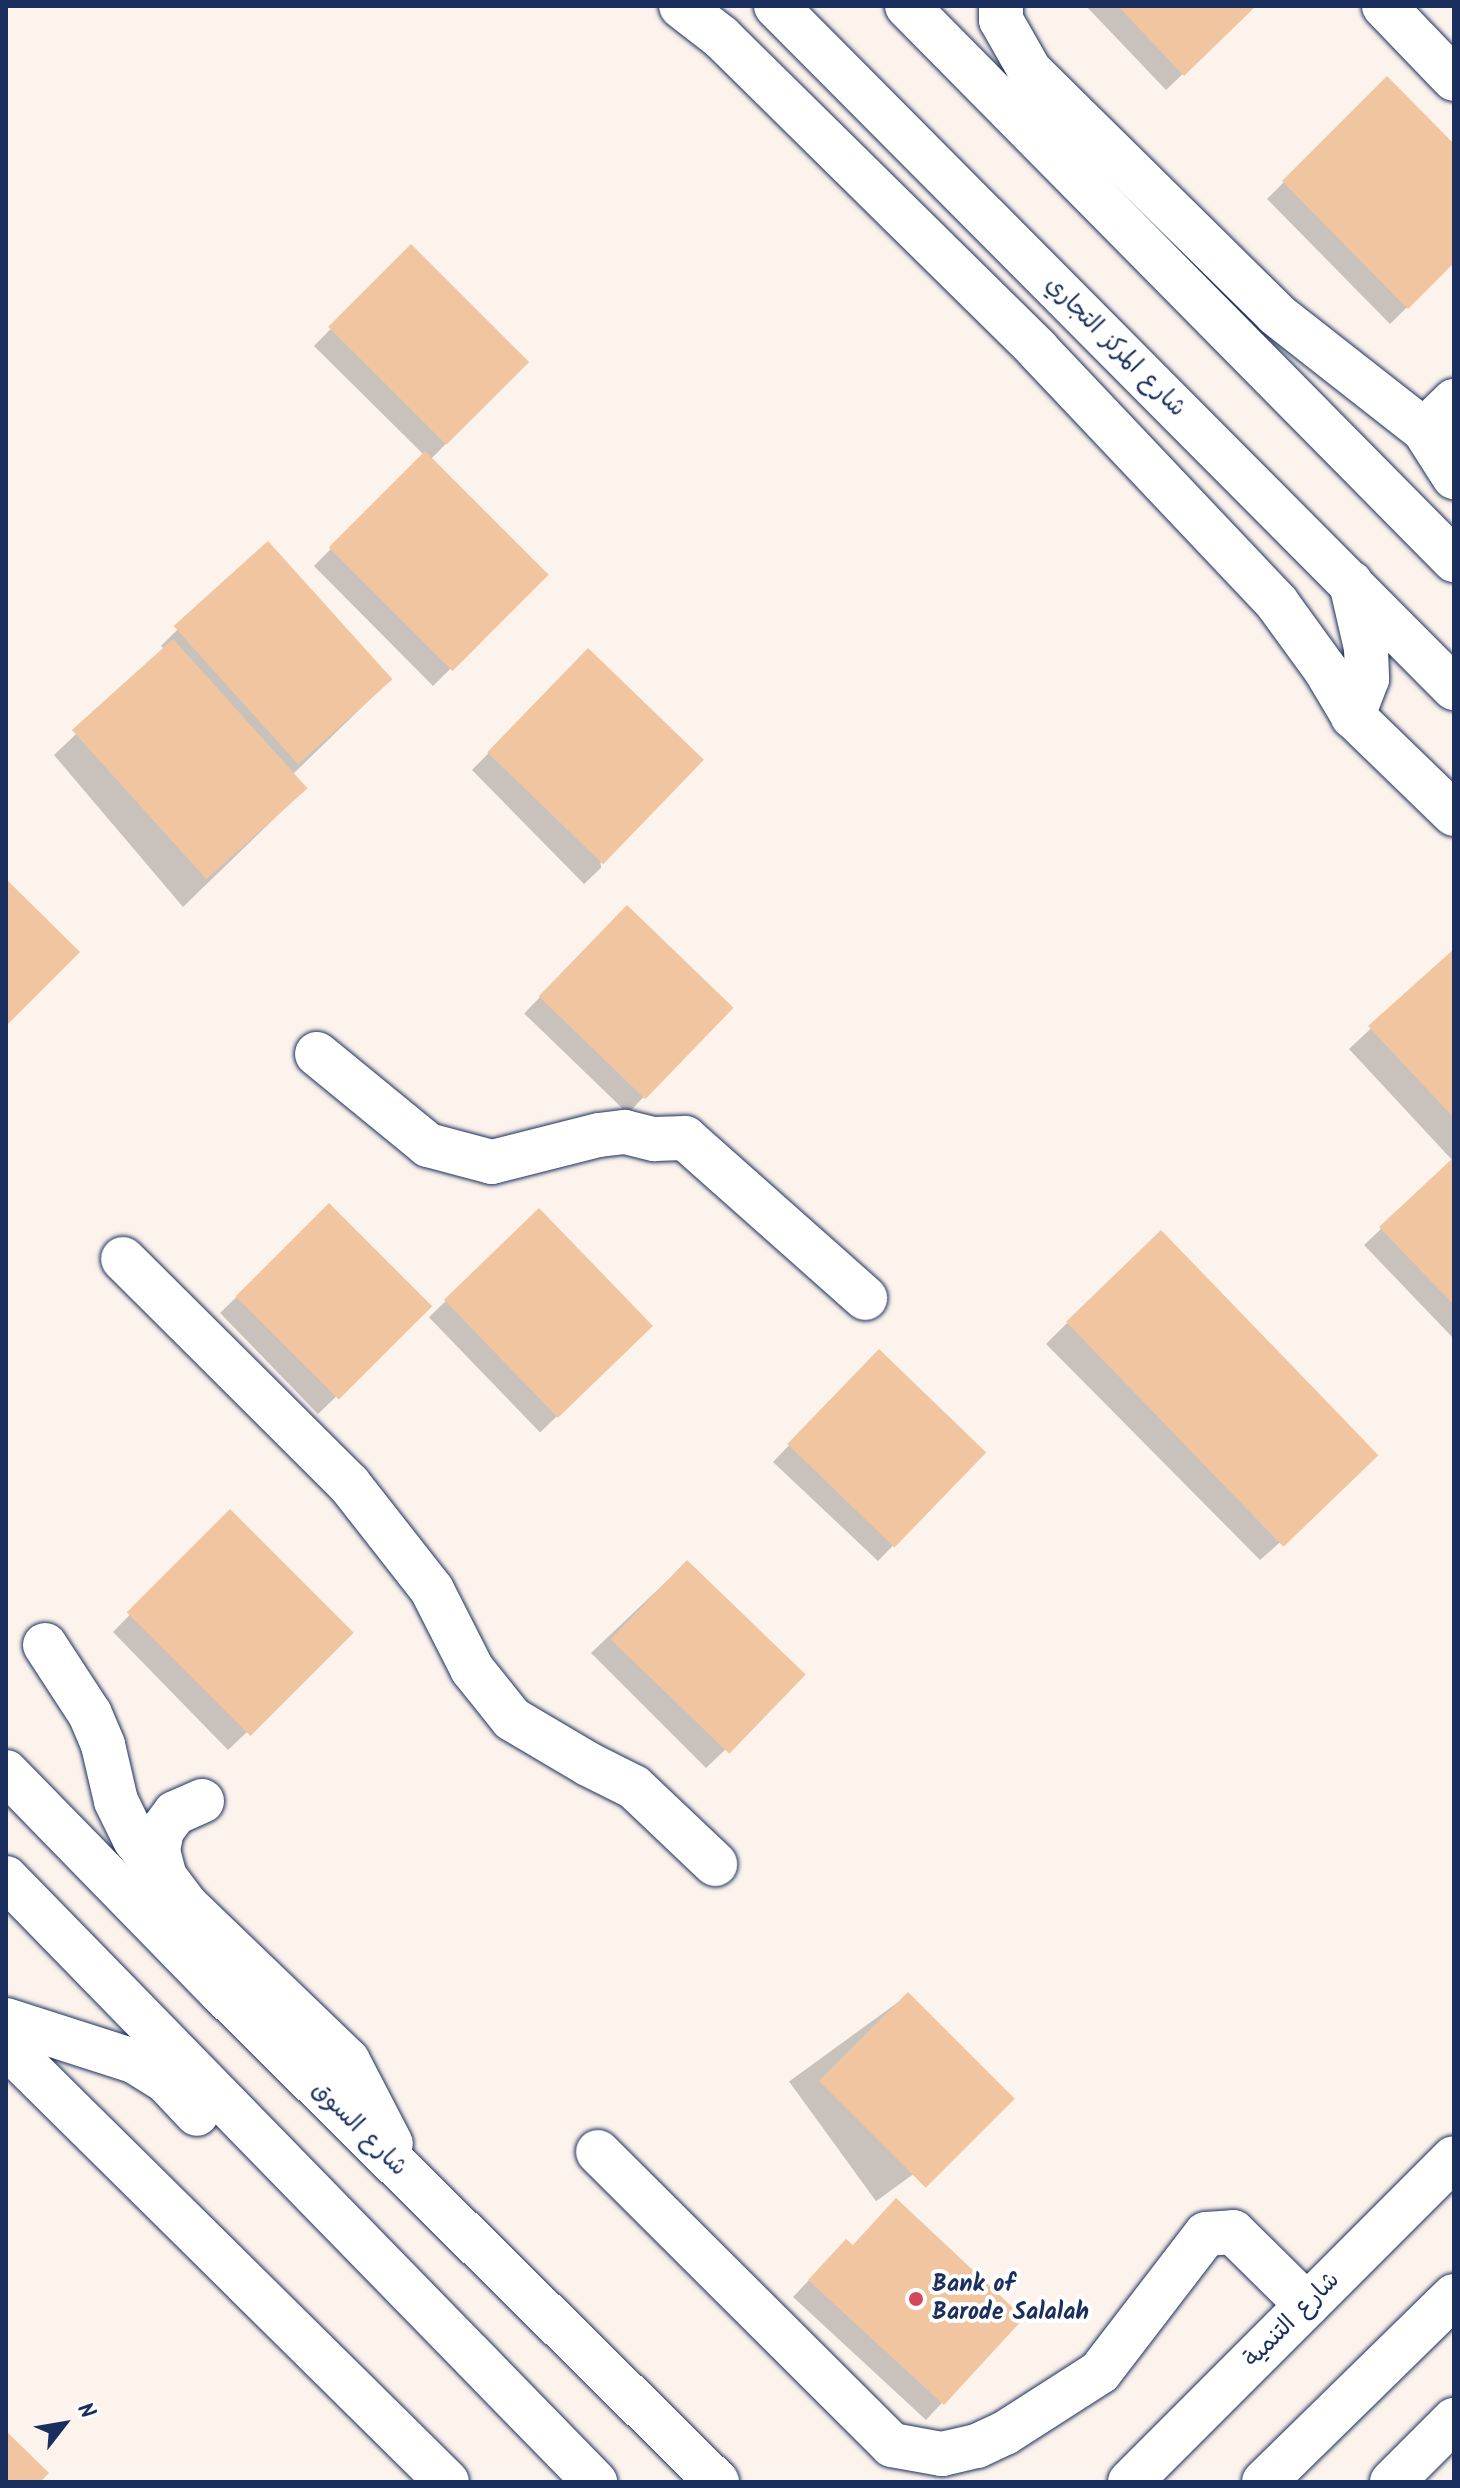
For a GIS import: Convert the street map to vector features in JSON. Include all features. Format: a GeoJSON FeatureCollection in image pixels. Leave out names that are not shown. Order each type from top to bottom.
{"type":"FeatureCollection","features":[{"type":"Feature","properties":{"kind":"street"},"geometry":{"type":"LineString","coordinates":[[681,6],[721,37],[1049,361],[1277,603],[1325,669],[1353,716],[1454,814]]}},
{"type":"Feature","properties":{"kind":"street","name":"شارع المركز التجاري"},"geometry":{"type":"LineString","coordinates":[[776,6],[1454,688]]}},
{"type":"Feature","properties":{"kind":"street"},"geometry":{"type":"LineString","coordinates":[[907,6],[1454,560]]}},
{"type":"Feature","properties":{"kind":"street"},"geometry":{"type":"LineString","coordinates":[[1001,6],[1001,20],[1030,71],[1276,314],[1446,446]]}},
{"type":"Feature","properties":{"kind":"street"},"geometry":{"type":"LineString","coordinates":[[1384,6],[1454,79]]}},
{"type":"Feature","properties":{"kind":"street"},"geometry":{"type":"LineString","coordinates":[[1351,583],[1367,664],[1367,679],[1353,716]]}},
{"type":"Feature","properties":{"kind":"street"},"geometry":{"type":"LineString","coordinates":[[317,1054],[428,1145],[492,1162],[599,1135],[625,1132],[654,1139],[685,1138],[865,1298]]}},
{"type":"Feature","properties":{"kind":"street"},"geometry":{"type":"LineString","coordinates":[[123,1259],[349,1484],[432,1590],[472,1669],[512,1719],[634,1787],[715,1864]]}},
{"type":"Feature","properties":{"kind":"street"},"geometry":{"type":"LineString","coordinates":[[45,1645],[90,1714],[103,1745],[116,1801],[135,1840],[185,1904],[348,2061],[403,2172]]}},
{"type":"Feature","properties":{"kind":"street","name":"شارع السوق"},"geometry":{"type":"LineString","coordinates":[[6,1772],[403,2172],[717,2482]]}},
{"type":"Feature","properties":{"kind":"street"},"geometry":{"type":"LineString","coordinates":[[165,1877],[158,1851],[162,1830],[175,1813],[202,1801]]}},
{"type":"Feature","properties":{"kind":"street"},"geometry":{"type":"LineString","coordinates":[[6,1878],[595,2482]]}},
{"type":"Feature","properties":{"kind":"street"},"geometry":{"type":"LineString","coordinates":[[6,2020],[134,2061],[166,2081],[262,2178],[346,2227]]}},
{"type":"Feature","properties":{"kind":"street"},"geometry":{"type":"LineString","coordinates":[[6,2046],[447,2482]]}},
{"type":"Feature","properties":{"kind":"street"},"geometry":{"type":"LineString","coordinates":[[131,2169],[99,2122],[94,2089],[104,2074],[117,2068],[135,2068],[166,2081]]}},
{"type":"Feature","properties":{"kind":"street"},"geometry":{"type":"LineString","coordinates":[[598,2152],[892,2445],[942,2454],[977,2446],[1005,2433],[1100,2372],[1206,2234],[1233,2232],[1307,2305]]}},
{"type":"Feature","properties":{"kind":"street","name":"شارع التنمية"},"geometry":{"type":"LineString","coordinates":[[1124,2480],[1307,2305],[1454,2158]]}},
{"type":"Feature","properties":{"kind":"street"},"geometry":{"type":"LineString","coordinates":[[1264,2482],[1454,2296]]}},
{"type":"Feature","properties":{"kind":"street"},"geometry":{"type":"LineString","coordinates":[[1392,2482],[1454,2420]]}},
{"type":"Feature","properties":{"kind":"building"},"geometry":{"type":"Polygon","coordinates":[[[1118,6],[1256,6],[1184,76],[1118,6]]]}},
{"type":"Feature","properties":{"kind":"building"},"geometry":{"type":"Polygon","coordinates":[[[1387,76],[1454,144],[1454,263],[1408,309],[1282,181],[1387,76]]]}},
{"type":"Feature","properties":{"kind":"building"},"geometry":{"type":"Polygon","coordinates":[[[411,244],[529,362],[446,445],[328,327],[411,244]]]}},
{"type":"Feature","properties":{"kind":"building"},"geometry":{"type":"Polygon","coordinates":[[[425,451],[549,575],[453,671],[329,547],[425,451]]]}},
{"type":"Feature","properties":{"kind":"building"},"geometry":{"type":"Polygon","coordinates":[[[268,541],[392,679],[298,764],[174,626],[268,541]]]}},
{"type":"Feature","properties":{"kind":"building"},"geometry":{"type":"Polygon","coordinates":[[[173,639],[307,788],[206,879],[72,730],[173,639]]]}},
{"type":"Feature","properties":{"kind":"building"},"geometry":{"type":"Polygon","coordinates":[[[588,648],[704,760],[603,864],[487,752],[588,648]]]}},
{"type":"Feature","properties":{"kind":"building"},"geometry":{"type":"Polygon","coordinates":[[[6,879],[80,952],[6,1026],[6,879]]]}},
{"type":"Feature","properties":{"kind":"building"},"geometry":{"type":"Polygon","coordinates":[[[627,905],[733,1008],[645,1099],[539,996],[627,905]]]}},
{"type":"Feature","properties":{"kind":"building"},"geometry":{"type":"Polygon","coordinates":[[[1454,949],[1454,1118],[1368,1026],[1454,949]]]}},
{"type":"Feature","properties":{"kind":"building"},"geometry":{"type":"Polygon","coordinates":[[[1454,1157],[1454,1305],[1379,1227],[1454,1157]]]}},
{"type":"Feature","properties":{"kind":"building"},"geometry":{"type":"Polygon","coordinates":[[[329,1203],[432,1306],[339,1400],[236,1296],[329,1203]]]}},
{"type":"Feature","properties":{"kind":"building"},"geometry":{"type":"Polygon","coordinates":[[[539,1208],[653,1326],[558,1418],[444,1300],[539,1208]]]}},
{"type":"Feature","properties":{"kind":"building"},"geometry":{"type":"Polygon","coordinates":[[[1161,1230],[1378,1455],[1283,1547],[1066,1322],[1161,1230]]]}},
{"type":"Feature","properties":{"kind":"building"},"geometry":{"type":"Polygon","coordinates":[[[879,1349],[986,1453],[894,1547],[787,1444],[879,1349]]]}},
{"type":"Feature","properties":{"kind":"building"},"geometry":{"type":"Polygon","coordinates":[[[230,1509],[354,1633],[251,1736],[127,1612],[230,1509]]]}},
{"type":"Feature","properties":{"kind":"building"},"geometry":{"type":"Polygon","coordinates":[[[687,1560],[806,1675],[729,1754],[611,1639],[687,1560]]]}},
{"type":"Feature","properties":{"kind":"building"},"geometry":{"type":"Polygon","coordinates":[[[908,1992],[1015,2099],[926,2188],[819,2081],[908,1992]]]}},
{"type":"Feature","properties":{"kind":"building","name":"Bank of Barode Salalah"},"geometry":{"type":"Polygon","coordinates":[[[896,2198],[1024,2318],[944,2405],[808,2280],[846,2239],[853,2245],[896,2198]]]}},
{"type":"Feature","properties":{"kind":"building"},"geometry":{"type":"Polygon","coordinates":[[[6,2431],[49,2473],[40,2482],[6,2482],[6,2431]]]}},
{"type":"Feature","properties":{"kind":"place","name":"Bank of Barode Salalah"},"geometry":{"type":"Point","coordinates":[916,2299]}}]}
